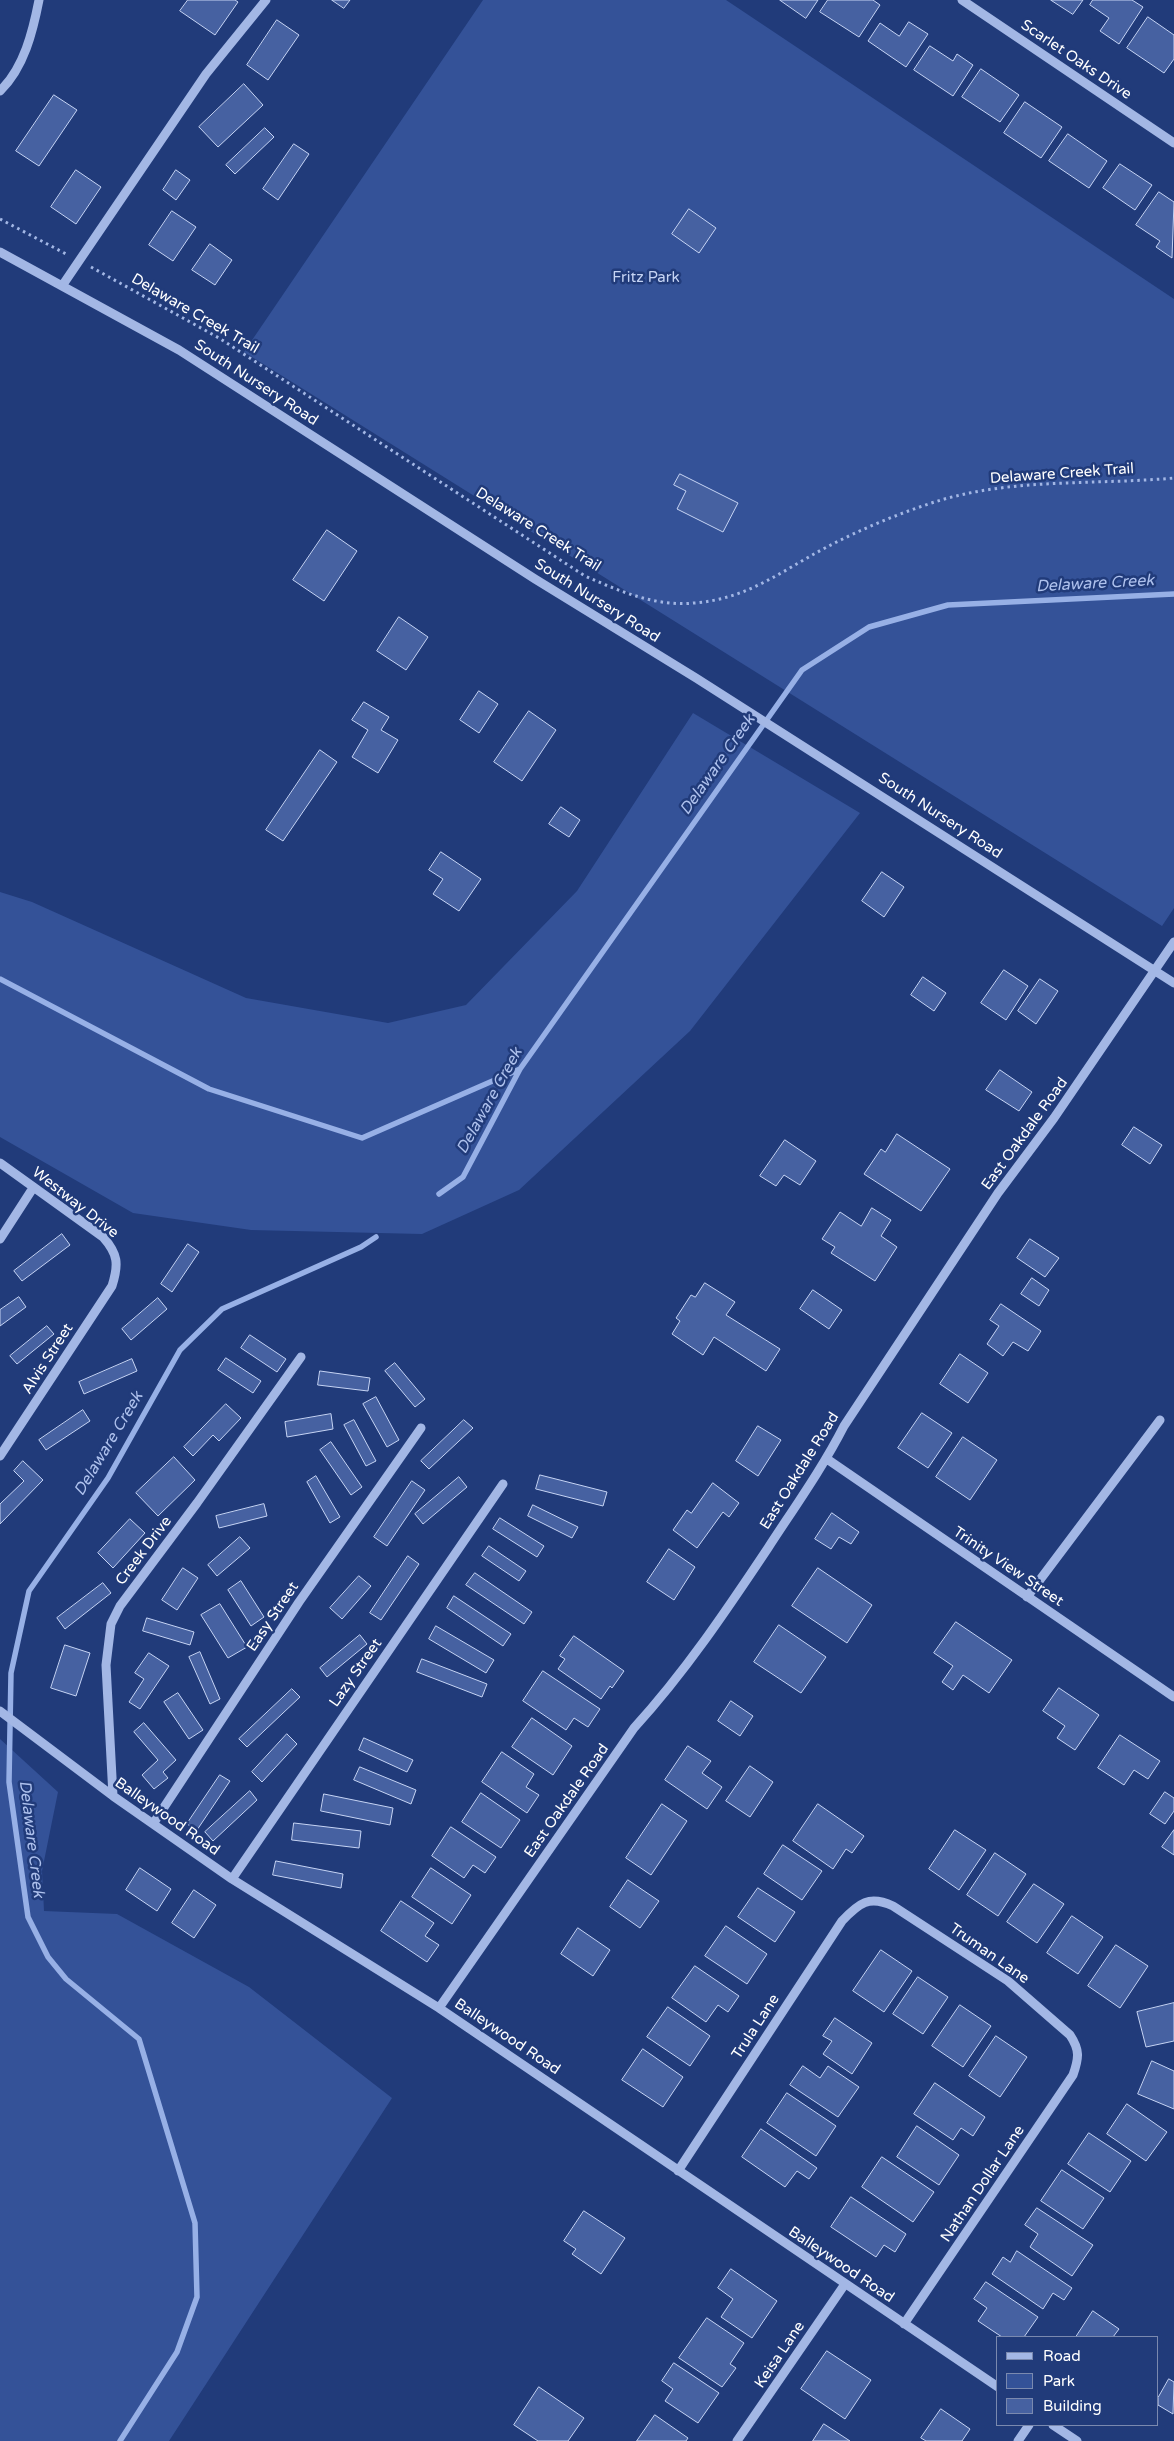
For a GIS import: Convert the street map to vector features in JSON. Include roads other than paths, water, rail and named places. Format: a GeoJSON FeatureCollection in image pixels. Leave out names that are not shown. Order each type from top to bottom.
{"type":"FeatureCollection","features":[{"type":"Feature","properties":{"kind":"street"},"geometry":{"type":"LineString","coordinates":[[0,91],[16,69],[32,35],[39,0]]}},
{"type":"Feature","properties":{"kind":"street"},"geometry":{"type":"LineString","coordinates":[[62,286],[206,74],[266,0]]}},
{"type":"Feature","properties":{"kind":"street","name":"Scarlet Oaks Drive"},"geometry":{"type":"LineString","coordinates":[[962,0],[1174,143]]}},
{"type":"Feature","properties":{"kind":"street","name":"South Nursery Road"},"geometry":{"type":"LineString","coordinates":[[0,252],[179,350],[535,579],[696,678],[1174,983]]}},
{"type":"Feature","properties":{"kind":"street","name":"East Oakdale Road"},"geometry":{"type":"LineString","coordinates":[[440,2008],[634,1728],[672,1686],[724,1614],[827,1459],[844,1426],[998,1193],[1054,1118],[1174,942]]}},
{"type":"Feature","properties":{"kind":"street","name":"Westway Drive"},"geometry":{"type":"LineString","coordinates":[[0,1163],[103,1238],[114,1249],[117,1263],[116,1274]]}},
{"type":"Feature","properties":{"kind":"street"},"geometry":{"type":"LineString","coordinates":[[0,1239],[33,1188]]}},
{"type":"Feature","properties":{"kind":"street","name":"Alvis Street"},"geometry":{"type":"LineString","coordinates":[[0,1456],[112,1286],[116,1274]]}},
{"type":"Feature","properties":{"kind":"street","name":"Creek Drive"},"geometry":{"type":"LineString","coordinates":[[113,1796],[106,1665],[111,1624],[120,1606],[197,1503],[301,1357]]}},
{"type":"Feature","properties":{"kind":"street"},"geometry":{"type":"LineString","coordinates":[[1027,1598],[1160,1420]]}},
{"type":"Feature","properties":{"kind":"street","name":"Easy Street"},"geometry":{"type":"LineString","coordinates":[[153,1824],[299,1602],[421,1428]]}},
{"type":"Feature","properties":{"kind":"street","name":"Trinity View Street"},"geometry":{"type":"LineString","coordinates":[[827,1459],[1027,1598],[1174,1697]]}},
{"type":"Feature","properties":{"kind":"street","name":"Lazy Street"},"geometry":{"type":"LineString","coordinates":[[232,1878],[504,1484]]}},
{"type":"Feature","properties":{"kind":"street","name":"Balleywood Road"},"geometry":{"type":"LineString","coordinates":[[0,1711],[113,1796],[232,1878],[440,2008],[996,2386]]}},
{"type":"Feature","properties":{"kind":"street","name":"Truman Lane"},"geometry":{"type":"LineString","coordinates":[[863,1902],[880,1900],[893,1906],[1008,1981],[1070,2035],[1078,2046],[1080,2057]]}},
{"type":"Feature","properties":{"kind":"street","name":"Trula Lane"},"geometry":{"type":"LineString","coordinates":[[678,2171],[842,1921],[863,1902]]}},
{"type":"Feature","properties":{"kind":"street","name":"Nathan Dollar Lane"},"geometry":{"type":"LineString","coordinates":[[904,2324],[1073,2076],[1080,2057]]}},
{"type":"Feature","properties":{"kind":"street","name":"Keisa Lane"},"geometry":{"type":"LineString","coordinates":[[737,2441],[845,2284]]}},
{"type":"Feature","properties":{"kind":"street"},"geometry":{"type":"LineString","coordinates":[[1018,2441],[1029,2426]]}},
{"type":"Feature","properties":{"kind":"street"},"geometry":{"type":"LineString","coordinates":[[1054,2426],[1077,2441]]}},
{"type":"Feature","properties":{"kind":"waterway","name":"Delaware Creek"},"geometry":{"type":"LineString","coordinates":[[439,1194],[463,1177],[520,1069],[802,670],[869,627],[948,605],[1174,594]]}},
{"type":"Feature","properties":{"kind":"waterway"},"geometry":{"type":"LineString","coordinates":[[0,979],[209,1089],[362,1138],[520,1069]]}},
{"type":"Feature","properties":{"kind":"waterway","name":"Delaware Creek"},"geometry":{"type":"LineString","coordinates":[[120,2441],[177,2352],[197,2297],[195,2223],[139,2039],[66,1979],[48,1957],[28,1917],[9,1782],[11,1673],[29,1591],[108,1478],[180,1350],[222,1309],[361,1247],[376,1237]]}},
{"type":"Feature","properties":{"kind":"park label","name":"Fritz Park"},"geometry":{"type":"Point","coordinates":[646,278]}}]}
